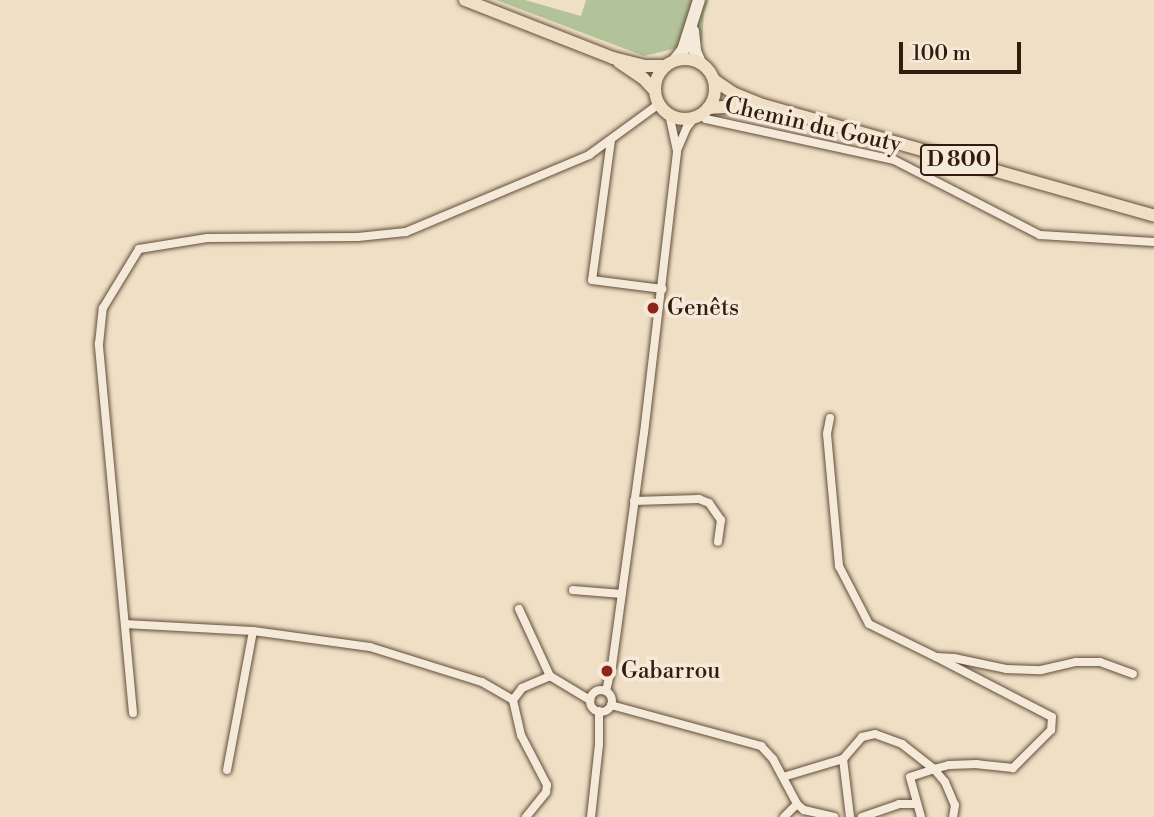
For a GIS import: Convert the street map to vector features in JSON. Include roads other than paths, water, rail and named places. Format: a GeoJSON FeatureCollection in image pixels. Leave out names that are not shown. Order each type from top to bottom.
{"type":"FeatureCollection","features":[{"type":"Feature","properties":{"kind":"main road"},"geometry":{"type":"LineString","coordinates":[[465,0],[613,58],[651,67],[692,60],[700,63],[713,80],[715,90],[702,113],[677,118],[659,104],[655,91],[643,78],[613,58]]}},
{"type":"Feature","properties":{"kind":"main road"},"geometry":{"type":"LineString","coordinates":[[655,91],[659,73],[670,63]]}},
{"type":"Feature","properties":{"kind":"main road","name":"D 800"},"geometry":{"type":"LineString","coordinates":[[713,80],[733,93],[762,104],[1154,216]]}},
{"type":"Feature","properties":{"kind":"main road","name":"D 800"},"geometry":{"type":"LineString","coordinates":[[702,113],[762,104]]}},
{"type":"Feature","properties":{"kind":"street"},"geometry":{"type":"LineString","coordinates":[[670,63],[683,50],[699,0]]}},
{"type":"Feature","properties":{"kind":"street"},"geometry":{"type":"LineString","coordinates":[[693,23],[695,51],[700,63]]}},
{"type":"Feature","properties":{"kind":"street"},"geometry":{"type":"LineString","coordinates":[[133,713],[99,344],[103,308],[139,249],[207,239],[358,237],[406,232],[589,155],[659,104]]}},
{"type":"Feature","properties":{"kind":"street"},"geometry":{"type":"LineString","coordinates":[[677,151],[687,127],[702,113]]}},
{"type":"Feature","properties":{"kind":"street","name":"Chemin du Gouty"},"geometry":{"type":"LineString","coordinates":[[702,113],[706,120],[894,160],[1040,235],[1154,243]]}},
{"type":"Feature","properties":{"kind":"street"},"geometry":{"type":"LineString","coordinates":[[611,705],[612,699],[606,691],[635,501],[677,151],[674,127],[669,114]]}},
{"type":"Feature","properties":{"kind":"street"},"geometry":{"type":"LineString","coordinates":[[611,140],[592,280],[662,289]]}},
{"type":"Feature","properties":{"kind":"street"},"geometry":{"type":"LineString","coordinates":[[830,418],[827,434],[839,566],[869,624],[1052,717],[1051,730],[1013,768],[977,764],[949,765],[910,778],[921,817]]}},
{"type":"Feature","properties":{"kind":"street"},"geometry":{"type":"LineString","coordinates":[[635,501],[699,499],[709,503],[721,520],[718,542]]}},
{"type":"Feature","properties":{"kind":"street"},"geometry":{"type":"LineString","coordinates":[[573,590],[622,594]]}},
{"type":"Feature","properties":{"kind":"street"},"geometry":{"type":"LineString","coordinates":[[519,609],[550,676],[590,699],[593,708],[599,711]]}},
{"type":"Feature","properties":{"kind":"street"},"geometry":{"type":"LineString","coordinates":[[125,624],[253,631],[370,647],[482,682],[513,700],[521,735],[547,785],[547,792],[526,817]]}},
{"type":"Feature","properties":{"kind":"street"},"geometry":{"type":"LineString","coordinates":[[227,770],[253,631]]}},
{"type":"Feature","properties":{"kind":"street"},"geometry":{"type":"LineString","coordinates":[[936,657],[1006,669],[1041,670],[1076,662],[1100,662],[1133,674]]}},
{"type":"Feature","properties":{"kind":"street"},"geometry":{"type":"LineString","coordinates":[[513,700],[522,688],[550,676]]}},
{"type":"Feature","properties":{"kind":"street"},"geometry":{"type":"LineString","coordinates":[[590,699],[596,691],[606,691]]}},
{"type":"Feature","properties":{"kind":"street"},"geometry":{"type":"LineString","coordinates":[[599,711],[611,705],[761,747],[773,759],[797,804],[804,810],[834,817]]}},
{"type":"Feature","properties":{"kind":"street"},"geometry":{"type":"LineString","coordinates":[[591,817],[599,745],[599,711]]}},
{"type":"Feature","properties":{"kind":"street"},"geometry":{"type":"LineString","coordinates":[[783,777],[843,759],[862,737],[875,734],[902,744],[934,769],[945,782],[955,805],[953,814]]}},
{"type":"Feature","properties":{"kind":"street"},"geometry":{"type":"LineString","coordinates":[[843,759],[850,817]]}},
{"type":"Feature","properties":{"kind":"street"},"geometry":{"type":"LineString","coordinates":[[862,817],[899,804],[916,803]]}},
{"type":"Feature","properties":{"kind":"street"},"geometry":{"type":"LineString","coordinates":[[784,817],[797,804]]}},
{"type":"Feature","properties":{"kind":"place","name":"Genêts"},"geometry":{"type":"Point","coordinates":[653,308]}},
{"type":"Feature","properties":{"kind":"place","name":"Gabarrou"},"geometry":{"type":"Point","coordinates":[607,671]}}]}
